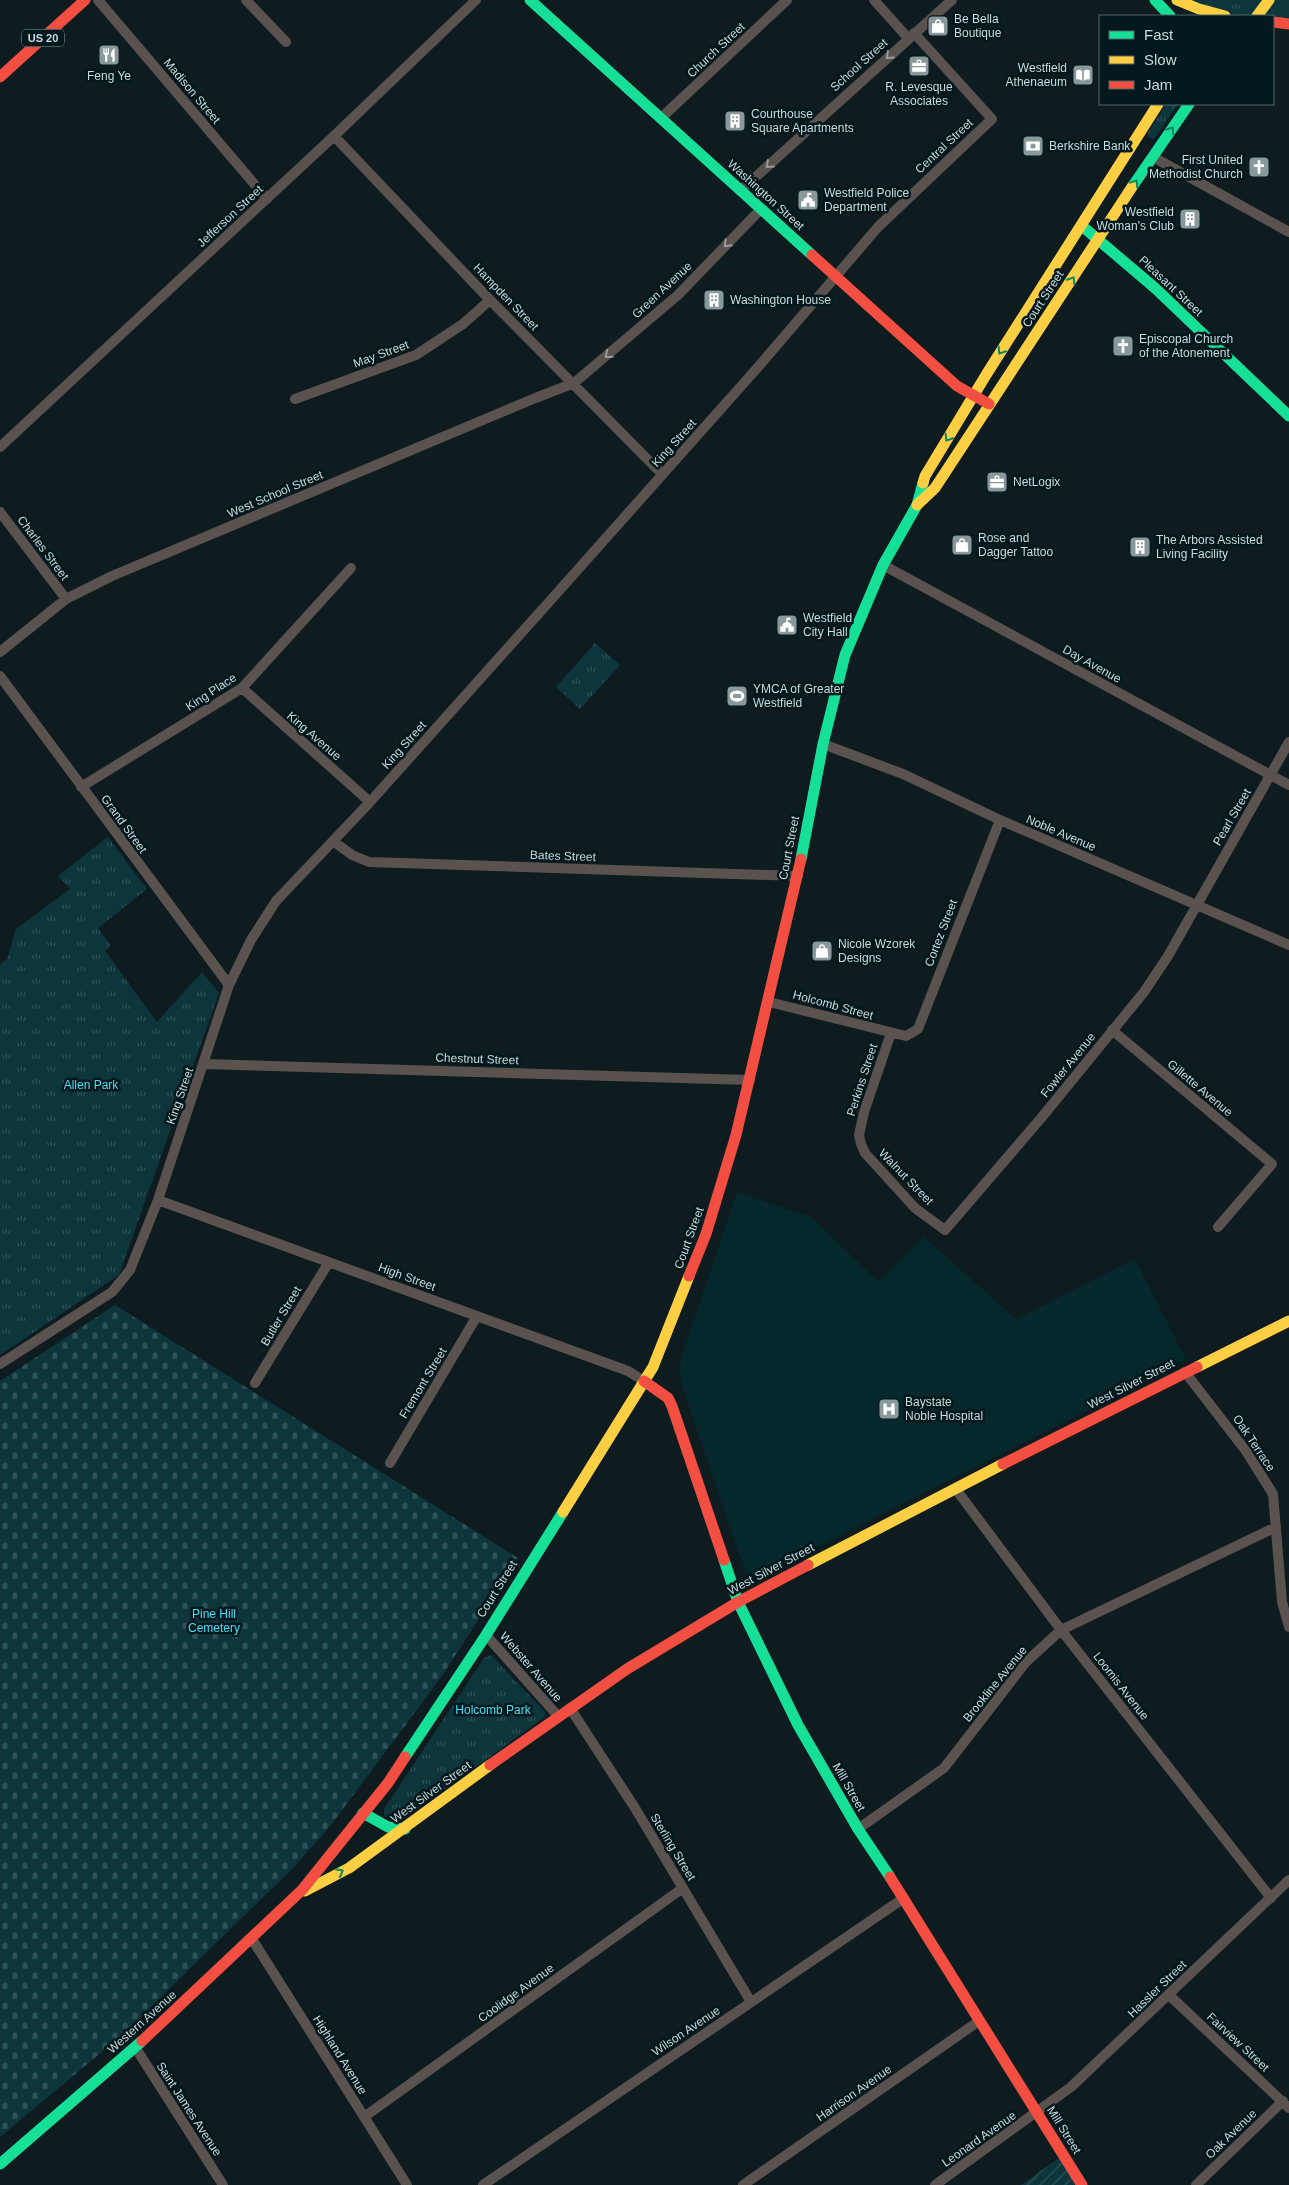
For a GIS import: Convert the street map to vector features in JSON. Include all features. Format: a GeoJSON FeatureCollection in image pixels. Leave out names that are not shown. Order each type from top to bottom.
{"type":"FeatureCollection","features":[{"type":"Feature","properties":{"kind":"main road","name":"Washington Street"},"geometry":{"type":"LineString","coordinates":[[530,0],[543,4],[661,118],[956,386],[989,404]]}},
{"type":"Feature","properties":{"kind":"main road"},"geometry":{"type":"LineString","coordinates":[[1155,0],[1169,15]]}},
{"type":"Feature","properties":{"kind":"main road"},"geometry":{"type":"LineString","coordinates":[[1177,0],[1221,15]]}},
{"type":"Feature","properties":{"kind":"main road"},"geometry":{"type":"LineString","coordinates":[[1258,15],[1269,0]]}},
{"type":"Feature","properties":{"kind":"main road","name":"US 20"},"geometry":{"type":"LineString","coordinates":[[0,77],[82,1]]}},
{"type":"Feature","properties":{"kind":"main road"},"geometry":{"type":"LineString","coordinates":[[1274,22],[1289,24]]}},
{"type":"Feature","properties":{"kind":"main road","name":"Court Street"},"geometry":{"type":"LineString","coordinates":[[297,1895],[388,1783],[486,1635],[644,1381],[665,1340],[706,1234],[736,1135],[798,876],[823,744],[846,655],[883,565],[917,505],[925,476],[973,396],[1157,105]]}},
{"type":"Feature","properties":{"kind":"main road","name":"Court Street"},"geometry":{"type":"LineString","coordinates":[[917,505],[935,488],[989,404],[1046,321],[1098,238],[1188,105]]}},
{"type":"Feature","properties":{"kind":"main road"},"geometry":{"type":"LineString","coordinates":[[1134,143],[1153,156]]}},
{"type":"Feature","properties":{"kind":"main road","name":"Pleasant Street"},"geometry":{"type":"LineString","coordinates":[[1082,226],[1155,288],[1289,416]]}},
{"type":"Feature","properties":{"kind":"main road"},"geometry":{"type":"LineString","coordinates":[[1028,310],[1046,321]]}},
{"type":"Feature","properties":{"kind":"main road","name":"West Silver Street"},"geometry":{"type":"LineString","coordinates":[[297,1895],[349,1868],[558,1716],[627,1669],[738,1602],[955,1488],[1289,1321]]}},
{"type":"Feature","properties":{"kind":"main road","name":"Mill Street"},"geometry":{"type":"LineString","coordinates":[[644,1381],[668,1398],[672,1406],[738,1602],[798,1726],[858,1829],[904,1898],[1082,2185]]}},
{"type":"Feature","properties":{"kind":"main road"},"geometry":{"type":"LineString","coordinates":[[363,1813],[384,1828],[394,1830],[405,1829]]}},
{"type":"Feature","properties":{"kind":"main road","name":"Western Avenue"},"geometry":{"type":"LineString","coordinates":[[0,2164],[135,2047],[297,1895]]}},
{"type":"Feature","properties":{"kind":"street","name":"Madison Street"},"geometry":{"type":"LineString","coordinates":[[98,0],[267,199]]}},
{"type":"Feature","properties":{"kind":"street"},"geometry":{"type":"LineString","coordinates":[[246,0],[286,42]]}},
{"type":"Feature","properties":{"kind":"street","name":"Jefferson Street"},"geometry":{"type":"LineString","coordinates":[[0,447],[267,199],[476,0]]}},
{"type":"Feature","properties":{"kind":"street","name":"Church Street"},"geometry":{"type":"LineString","coordinates":[[661,118],[787,0]]}},
{"type":"Feature","properties":{"kind":"street"},"geometry":{"type":"LineString","coordinates":[[874,0],[911,36]]}},
{"type":"Feature","properties":{"kind":"street","name":"School Street"},"geometry":{"type":"LineString","coordinates":[[740,190],[952,0]]}},
{"type":"Feature","properties":{"kind":"street","name":"Central Street"},"geometry":{"type":"LineString","coordinates":[[835,276],[893,212],[992,119],[911,36]]}},
{"type":"Feature","properties":{"kind":"street","name":"Hampden Street"},"geometry":{"type":"LineString","coordinates":[[334,136],[490,300],[662,474]]}},
{"type":"Feature","properties":{"kind":"street"},"geometry":{"type":"LineString","coordinates":[[1153,156],[1289,232]]}},
{"type":"Feature","properties":{"kind":"street","name":"Green Avenue"},"geometry":{"type":"LineString","coordinates":[[574,383],[678,295],[761,209]]}},
{"type":"Feature","properties":{"kind":"street","name":"King Street"},"geometry":{"type":"LineString","coordinates":[[0,1364],[112,1292],[130,1270],[158,1200],[229,985],[251,940],[276,901],[370,802],[662,474],[835,276]]}},
{"type":"Feature","properties":{"kind":"street","name":"May Street"},"geometry":{"type":"LineString","coordinates":[[295,399],[416,355],[463,324],[490,300]]}},
{"type":"Feature","properties":{"kind":"street","name":"West School Street"},"geometry":{"type":"LineString","coordinates":[[0,652],[66,599],[121,572],[574,383]]}},
{"type":"Feature","properties":{"kind":"street","name":"Charles Street"},"geometry":{"type":"LineString","coordinates":[[0,512],[66,599]]}},
{"type":"Feature","properties":{"kind":"street","name":"Day Avenue"},"geometry":{"type":"LineString","coordinates":[[883,565],[1289,785]]}},
{"type":"Feature","properties":{"kind":"street","name":"King Place"},"geometry":{"type":"LineString","coordinates":[[81,787],[242,688],[351,568]]}},
{"type":"Feature","properties":{"kind":"street","name":"Grand Street"},"geometry":{"type":"LineString","coordinates":[[0,676],[229,985]]}},
{"type":"Feature","properties":{"kind":"street","name":"King Avenue"},"geometry":{"type":"LineString","coordinates":[[242,688],[370,802]]}},
{"type":"Feature","properties":{"kind":"street","name":"Pearl Street"},"geometry":{"type":"LineString","coordinates":[[1195,905],[1289,742]]}},
{"type":"Feature","properties":{"kind":"street","name":"Noble Avenue"},"geometry":{"type":"LineString","coordinates":[[823,744],[903,774],[1000,820],[1289,945]]}},
{"type":"Feature","properties":{"kind":"street","name":"Cortez Street"},"geometry":{"type":"LineString","coordinates":[[890,1033],[906,1036],[918,1029],[1000,820]]}},
{"type":"Feature","properties":{"kind":"street","name":"Bates Street"},"geometry":{"type":"LineString","coordinates":[[333,841],[352,855],[369,862],[798,876]]}},
{"type":"Feature","properties":{"kind":"street","name":"Fowler Avenue"},"geometry":{"type":"LineString","coordinates":[[945,1230],[1042,1117],[1144,992],[1168,956],[1195,905]]}},
{"type":"Feature","properties":{"kind":"street","name":"Holcomb Street"},"geometry":{"type":"LineString","coordinates":[[769,1002],[890,1033]]}},
{"type":"Feature","properties":{"kind":"street","name":"Gillette Avenue"},"geometry":{"type":"LineString","coordinates":[[1112,1030],[1272,1164],[1218,1227]]}},
{"type":"Feature","properties":{"kind":"street","name":"Perkins Street"},"geometry":{"type":"LineString","coordinates":[[859,1135],[864,1112],[890,1033]]}},
{"type":"Feature","properties":{"kind":"street","name":"Chestnut Street"},"geometry":{"type":"LineString","coordinates":[[204,1064],[750,1080]]}},
{"type":"Feature","properties":{"kind":"street","name":"Walnut Street"},"geometry":{"type":"LineString","coordinates":[[859,1135],[866,1153],[890,1181],[915,1208],[945,1230]]}},
{"type":"Feature","properties":{"kind":"street","name":"High Street"},"geometry":{"type":"LineString","coordinates":[[158,1200],[628,1371],[644,1381]]}},
{"type":"Feature","properties":{"kind":"street","name":"Butler Street"},"geometry":{"type":"LineString","coordinates":[[255,1384],[329,1262]]}},
{"type":"Feature","properties":{"kind":"street","name":"Fremont Street"},"geometry":{"type":"LineString","coordinates":[[390,1463],[477,1316]]}},
{"type":"Feature","properties":{"kind":"street","name":"Oak Terrace"},"geometry":{"type":"LineString","coordinates":[[1185,1372],[1246,1451],[1273,1494],[1282,1602],[1289,1627]]}},
{"type":"Feature","properties":{"kind":"street","name":"Loomis Avenue"},"geometry":{"type":"LineString","coordinates":[[955,1488],[1061,1630],[1271,1898]]}},
{"type":"Feature","properties":{"kind":"street","name":"Brookline Avenue"},"geometry":{"type":"LineString","coordinates":[[858,1829],[944,1768],[1026,1662],[1061,1630],[1276,1527]]}},
{"type":"Feature","properties":{"kind":"street","name":"Webster Avenue"},"geometry":{"type":"LineString","coordinates":[[486,1635],[558,1716]]}},
{"type":"Feature","properties":{"kind":"street","name":"Sterling Street"},"geometry":{"type":"LineString","coordinates":[[570,1708],[635,1808],[751,2002]]}},
{"type":"Feature","properties":{"kind":"street","name":"Hassler Street"},"geometry":{"type":"LineString","coordinates":[[1038,2113],[1071,2087],[1289,1880]]}},
{"type":"Feature","properties":{"kind":"street","name":"Coolidge Avenue"},"geometry":{"type":"LineString","coordinates":[[364,2117],[683,1888]]}},
{"type":"Feature","properties":{"kind":"street","name":"Wilson Avenue"},"geometry":{"type":"LineString","coordinates":[[482,2185],[904,1898]]}},
{"type":"Feature","properties":{"kind":"street","name":"Highland Avenue"},"geometry":{"type":"LineString","coordinates":[[252,1939],[407,2185]]}},
{"type":"Feature","properties":{"kind":"street","name":"Fairview Street"},"geometry":{"type":"LineString","coordinates":[[1169,1994],[1286,2104]]}},
{"type":"Feature","properties":{"kind":"street","name":"Harrison Avenue"},"geometry":{"type":"LineString","coordinates":[[743,2185],[979,2021]]}},
{"type":"Feature","properties":{"kind":"street","name":"Saint James Avenue"},"geometry":{"type":"LineString","coordinates":[[135,2047],[223,2185]]}},
{"type":"Feature","properties":{"kind":"street","name":"Oak Avenue"},"geometry":{"type":"LineString","coordinates":[[1196,2185],[1286,2104]]}},
{"type":"Feature","properties":{"kind":"street","name":"Leonard Avenue"},"geometry":{"type":"LineString","coordinates":[[935,2185],[1038,2113]]}},
{"type":"Feature","properties":{"kind":"shaded area","name":"Baystate Noble Hospital"},"geometry":{"type":"Polygon","coordinates":[[[737,1192],[811,1217],[879,1282],[924,1237],[1016,1319],[1135,1259],[1186,1360],[750,1581],[682,1386],[680,1373],[681,1358],[737,1192]]]}},
{"type":"Feature","properties":{"kind":"green space"},"geometry":{"type":"Polygon","coordinates":[[[1178,0],[1289,0],[1289,25],[1274,15],[1223,15],[1178,0]]]}},
{"type":"Feature","properties":{"kind":"green space"},"geometry":{"type":"Polygon","coordinates":[[[1165,105],[1177,105],[1154,139],[1148,137],[1148,133],[1165,105]]]}},
{"type":"Feature","properties":{"kind":"green space"},"geometry":{"type":"Polygon","coordinates":[[[595,643],[620,665],[580,709],[556,687],[595,643]]]}},
{"type":"Feature","properties":{"kind":"green space","name":"Allen Park"},"geometry":{"type":"Polygon","coordinates":[[[108,837],[147,889],[98,928],[111,946],[105,951],[157,1022],[202,972],[219,993],[119,1275],[0,1355],[0,965],[7,959],[16,929],[70,889],[58,876],[108,837]]]}},
{"type":"Feature","properties":{"kind":"green space","name":"Pine Hill Cemetery"},"geometry":{"type":"Polygon","coordinates":[[[115,1305],[518,1558],[442,1676],[331,1825],[294,1867],[121,2036],[0,2137],[0,1381],[115,1305]]]}},
{"type":"Feature","properties":{"kind":"green space","name":"Holcomb Park"},"geometry":{"type":"Polygon","coordinates":[[[491,1655],[545,1712],[545,1717],[405,1818],[394,1823],[384,1815],[384,1809],[484,1658],[491,1655]]]}},
{"type":"Feature","properties":{"kind":"green space"},"geometry":{"type":"Polygon","coordinates":[[[1063,2155],[1082,2185],[1021,2185],[1063,2155]]]}},
{"type":"Feature","properties":{"kind":"traffic: fast"},"geometry":{"type":"LineString","coordinates":[[530,0],[812,255]]}},
{"type":"Feature","properties":{"kind":"traffic: fast"},"geometry":{"type":"LineString","coordinates":[[1155,0],[1169,15]]}},
{"type":"Feature","properties":{"kind":"traffic: fast"},"geometry":{"type":"LineString","coordinates":[[1132,187],[1188,105]]}},
{"type":"Feature","properties":{"kind":"traffic: fast"},"geometry":{"type":"LineString","coordinates":[[1082,226],[1155,288],[1289,416]]}},
{"type":"Feature","properties":{"kind":"traffic: fast"},"geometry":{"type":"LineString","coordinates":[[801,859],[823,744],[845,655],[883,565],[917,505],[923,483]]}},
{"type":"Feature","properties":{"kind":"traffic: fast"},"geometry":{"type":"LineString","coordinates":[[405,1757],[486,1635],[563,1512]]}},
{"type":"Feature","properties":{"kind":"traffic: fast"},"geometry":{"type":"LineString","coordinates":[[724,1560],[738,1602],[798,1725],[858,1829],[890,1877]]}},
{"type":"Feature","properties":{"kind":"traffic: fast"},"geometry":{"type":"LineString","coordinates":[[363,1813],[388,1827],[405,1829]]}},
{"type":"Feature","properties":{"kind":"traffic: fast"},"geometry":{"type":"LineString","coordinates":[[0,2164],[142,2041]]}},
{"type":"Feature","properties":{"kind":"traffic: slow"},"geometry":{"type":"LineString","coordinates":[[1177,0],[1221,15]]}},
{"type":"Feature","properties":{"kind":"traffic: slow"},"geometry":{"type":"LineString","coordinates":[[1258,15],[1269,0]]}},
{"type":"Feature","properties":{"kind":"traffic: slow"},"geometry":{"type":"LineString","coordinates":[[923,483],[925,476],[986,375],[1157,105]]}},
{"type":"Feature","properties":{"kind":"traffic: slow"},"geometry":{"type":"LineString","coordinates":[[917,505],[935,488],[1132,187]]}},
{"type":"Feature","properties":{"kind":"traffic: slow"},"geometry":{"type":"LineString","coordinates":[[563,1512],[653,1367],[689,1276]]}},
{"type":"Feature","properties":{"kind":"traffic: slow"},"geometry":{"type":"LineString","coordinates":[[1197,1367],[1289,1321]]}},
{"type":"Feature","properties":{"kind":"traffic: slow"},"geometry":{"type":"LineString","coordinates":[[808,1565],[1003,1464]]}},
{"type":"Feature","properties":{"kind":"traffic: slow"},"geometry":{"type":"LineString","coordinates":[[305,1891],[349,1868],[490,1765]]}},
{"type":"Feature","properties":{"kind":"traffic: jam"},"geometry":{"type":"LineString","coordinates":[[0,77],[85,0]]}},
{"type":"Feature","properties":{"kind":"traffic: jam"},"geometry":{"type":"LineString","coordinates":[[1274,22],[1289,24]]}},
{"type":"Feature","properties":{"kind":"traffic: jam"},"geometry":{"type":"LineString","coordinates":[[812,255],[957,386],[989,404]]}},
{"type":"Feature","properties":{"kind":"traffic: jam"},"geometry":{"type":"LineString","coordinates":[[689,1276],[706,1234],[736,1135],[801,859]]}},
{"type":"Feature","properties":{"kind":"traffic: jam"},"geometry":{"type":"LineString","coordinates":[[1003,1464],[1197,1367]]}},
{"type":"Feature","properties":{"kind":"traffic: jam"},"geometry":{"type":"LineString","coordinates":[[644,1381],[668,1398],[672,1406],[724,1560]]}},
{"type":"Feature","properties":{"kind":"traffic: jam"},"geometry":{"type":"LineString","coordinates":[[490,1765],[627,1669],[738,1602],[808,1565]]}},
{"type":"Feature","properties":{"kind":"traffic: jam"},"geometry":{"type":"LineString","coordinates":[[142,2041],[302,1890],[388,1783],[405,1757]]}},
{"type":"Feature","properties":{"kind":"traffic: jam"},"geometry":{"type":"LineString","coordinates":[[890,1877],[1082,2185]]}},
{"type":"Feature","properties":{"kind":"place","name":"Be Bella Boutique"},"geometry":{"type":"Point","coordinates":[938,26]}},
{"type":"Feature","properties":{"kind":"place","name":"Feng Ye"},"geometry":{"type":"Point","coordinates":[109,55]}},
{"type":"Feature","properties":{"kind":"place","name":"R. Levesque Associates"},"geometry":{"type":"Point","coordinates":[919,66]}},
{"type":"Feature","properties":{"kind":"place","name":"Westfield Athenaeum"},"geometry":{"type":"Point","coordinates":[1083,75]}},
{"type":"Feature","properties":{"kind":"place","name":"Courthouse Square Apartments"},"geometry":{"type":"Point","coordinates":[735,121]}},
{"type":"Feature","properties":{"kind":"place","name":"Berkshire Bank"},"geometry":{"type":"Point","coordinates":[1033,146]}},
{"type":"Feature","properties":{"kind":"place","name":"First United Methodist Church"},"geometry":{"type":"Point","coordinates":[1259,167]}},
{"type":"Feature","properties":{"kind":"place","name":"Westfield Police Department"},"geometry":{"type":"Point","coordinates":[808,200]}},
{"type":"Feature","properties":{"kind":"place","name":"Westfield Woman's Club"},"geometry":{"type":"Point","coordinates":[1190,219]}},
{"type":"Feature","properties":{"kind":"place","name":"Washington House"},"geometry":{"type":"Point","coordinates":[714,300]}},
{"type":"Feature","properties":{"kind":"place","name":"Episcopal Church of the Atonement"},"geometry":{"type":"Point","coordinates":[1123,346]}},
{"type":"Feature","properties":{"kind":"place","name":"NetLogix"},"geometry":{"type":"Point","coordinates":[997,482]}},
{"type":"Feature","properties":{"kind":"place","name":"Rose and Dagger Tattoo"},"geometry":{"type":"Point","coordinates":[962,545]}},
{"type":"Feature","properties":{"kind":"place","name":"The Arbors Assisted Living Facility"},"geometry":{"type":"Point","coordinates":[1140,547]}},
{"type":"Feature","properties":{"kind":"place","name":"Westfield City Hall"},"geometry":{"type":"Point","coordinates":[787,625]}},
{"type":"Feature","properties":{"kind":"place","name":"YMCA of Greater Westfield"},"geometry":{"type":"Point","coordinates":[737,696]}},
{"type":"Feature","properties":{"kind":"place","name":"Nicole Wzorek Designs"},"geometry":{"type":"Point","coordinates":[822,951]}},
{"type":"Feature","properties":{"kind":"place","name":"Baystate Noble Hospital"},"geometry":{"type":"Point","coordinates":[889,1409]}}]}
